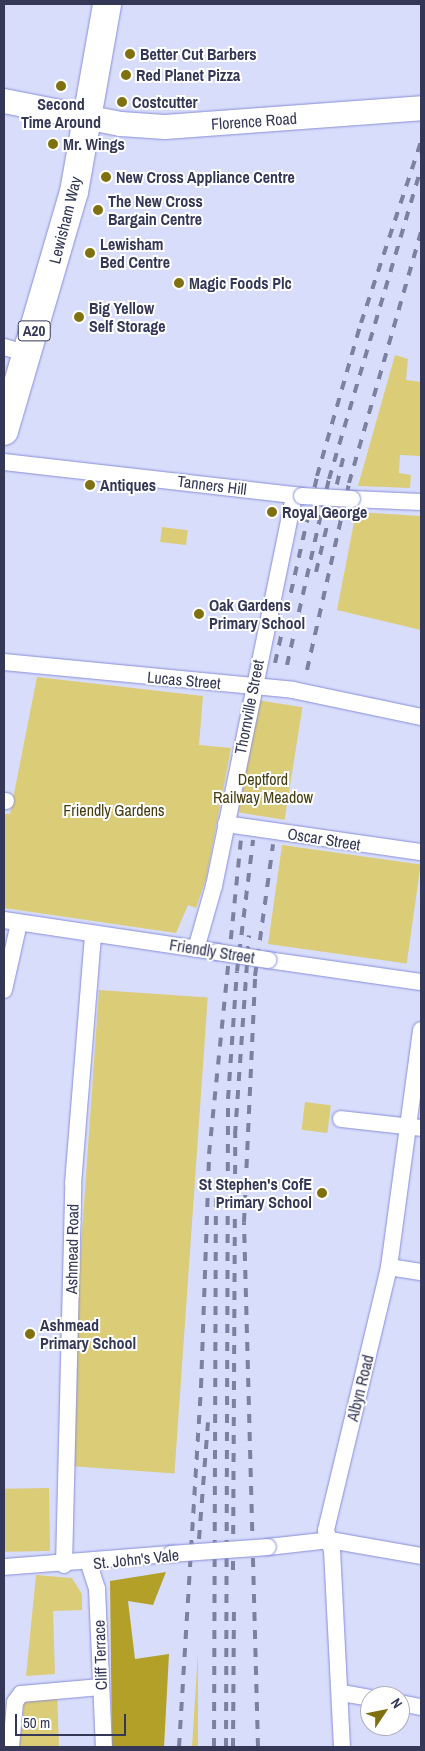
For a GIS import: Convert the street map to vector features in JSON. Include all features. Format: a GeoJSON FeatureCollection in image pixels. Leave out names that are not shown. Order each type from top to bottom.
{"type":"FeatureCollection","features":[{"type":"Feature","properties":{"kind":"highway","name":"Lewisham Way"},"geometry":{"type":"LineString","coordinates":[[4,431],[16,351],[74,192],[107,4]]}},
{"type":"Feature","properties":{"kind":"main road","name":"Florence Road"},"geometry":{"type":"LineString","coordinates":[[4,101],[88,117],[165,127],[421,108]]}},
{"type":"Feature","properties":{"kind":"street","name":"Tanners Hill"},"geometry":{"type":"LineString","coordinates":[[4,462],[298,495],[421,502]]}},
{"type":"Feature","properties":{"kind":"street","name":"Thornville Street"},"geometry":{"type":"LineString","coordinates":[[196,949],[226,824],[252,686],[298,495]]}},
{"type":"Feature","properties":{"kind":"street","name":"Lucas Street"},"geometry":{"type":"LineString","coordinates":[[4,662],[308,692],[421,717]]}},
{"type":"Feature","properties":{"kind":"street","name":"Oscar Street"},"geometry":{"type":"LineString","coordinates":[[226,824],[421,852]]}},
{"type":"Feature","properties":{"kind":"street","name":"Friendly Street"},"geometry":{"type":"LineString","coordinates":[[11,921],[421,982]]}},
{"type":"Feature","properties":{"kind":"street"},"geometry":{"type":"LineString","coordinates":[[4,990],[11,921]]}},
{"type":"Feature","properties":{"kind":"street","name":"Ashmead Road"},"geometry":{"type":"LineString","coordinates":[[64,1565],[73,1184],[93,934]]}},
{"type":"Feature","properties":{"kind":"street","name":"Albyn Road"},"geometry":{"type":"LineString","coordinates":[[342,1747],[342,1694],[330,1540],[326,1530],[389,1267],[415,1127],[421,1030]]}},
{"type":"Feature","properties":{"kind":"street"},"geometry":{"type":"LineString","coordinates":[[341,1119],[415,1127]]}},
{"type":"Feature","properties":{"kind":"street"},"geometry":{"type":"LineString","coordinates":[[389,1267],[421,1272]]}},
{"type":"Feature","properties":{"kind":"street","name":"St. John's Vale"},"geometry":{"type":"LineString","coordinates":[[4,1567],[89,1564],[171,1554],[268,1547],[330,1540],[421,1556]]}},
{"type":"Feature","properties":{"kind":"street","name":"Cliff Terrace"},"geometry":{"type":"LineString","coordinates":[[89,1564],[97,1589],[104,1747]]}},
{"type":"Feature","properties":{"kind":"street"},"geometry":{"type":"LineString","coordinates":[[11,1747],[15,1702],[21,1694],[101,1687]]}},
{"type":"Feature","properties":{"kind":"street"},"geometry":{"type":"LineString","coordinates":[[342,1694],[360,1697]]}},
{"type":"Feature","properties":{"kind":"green space"},"geometry":{"type":"Polygon","coordinates":[[[395,355],[408,359],[406,380],[421,382],[421,456],[400,455],[399,473],[411,475],[410,488],[358,486],[395,355]]]}},
{"type":"Feature","properties":{"kind":"green space"},"geometry":{"type":"Polygon","coordinates":[[[356,512],[421,516],[421,630],[337,610],[356,512]]]}},
{"type":"Feature","properties":{"kind":"green space"},"geometry":{"type":"Polygon","coordinates":[[[162,527],[188,530],[186,545],[160,542],[162,527]]]}},
{"type":"Feature","properties":{"kind":"green space","name":"Friendly Gardens"},"geometry":{"type":"Polygon","coordinates":[[[37,677],[203,696],[199,745],[231,748],[206,879],[196,908],[188,905],[176,933],[4,908],[4,814],[10,814],[37,677]]]}},
{"type":"Feature","properties":{"kind":"green space","name":"Deptford Railway Meadow"},"geometry":{"type":"Polygon","coordinates":[[[257,700],[302,707],[285,820],[239,813],[257,700]]]}},
{"type":"Feature","properties":{"kind":"green space"},"geometry":{"type":"Polygon","coordinates":[[[282,845],[421,864],[407,964],[268,944],[282,845]]]}},
{"type":"Feature","properties":{"kind":"green space"},"geometry":{"type":"Polygon","coordinates":[[[99,990],[208,998],[174,1473],[66,1466],[99,990]]]}},
{"type":"Feature","properties":{"kind":"green space"},"geometry":{"type":"Polygon","coordinates":[[[305,1102],[331,1105],[327,1133],[302,1130],[305,1102]]]}},
{"type":"Feature","properties":{"kind":"green space"},"geometry":{"type":"Polygon","coordinates":[[[49,1488],[50,1551],[5,1552],[4,1489],[49,1488]]]}},
{"type":"Feature","properties":{"kind":"green space"},"geometry":{"type":"Polygon","coordinates":[[[36,1575],[72,1578],[82,1594],[82,1610],[53,1611],[55,1674],[26,1676],[36,1575]]]}},
{"type":"Feature","properties":{"kind":"green space"},"geometry":{"type":"Polygon","coordinates":[[[198,1652],[198,1747],[192,1747],[198,1652]]]}},
{"type":"Feature","properties":{"kind":"green space"},"geometry":{"type":"Polygon","coordinates":[[[57,1692],[59,1747],[19,1747],[25,1696],[57,1692]]]}},
{"type":"Feature","properties":{"kind":"shaded area"},"geometry":{"type":"Polygon","coordinates":[[[166,1572],[153,1605],[128,1601],[135,1659],[169,1654],[164,1747],[112,1747],[110,1581],[166,1572]]]}},
{"type":"Feature","properties":{"kind":"railway"},"geometry":{"type":"LineString","coordinates":[[275,663],[317,476],[361,323],[421,142]]}},
{"type":"Feature","properties":{"kind":"railway"},"geometry":{"type":"LineString","coordinates":[[287,665],[329,479],[421,168]]}},
{"type":"Feature","properties":{"kind":"railway"},"geometry":{"type":"LineString","coordinates":[[307,670],[349,483],[421,232]]}},
{"type":"Feature","properties":{"kind":"railway"},"geometry":{"type":"LineString","coordinates":[[316,572],[345,450]]}},
{"type":"Feature","properties":{"kind":"railway"},"geometry":{"type":"LineString","coordinates":[[179,1747],[201,1387],[209,1154],[241,839]]}},
{"type":"Feature","properties":{"kind":"railway"},"geometry":{"type":"LineString","coordinates":[[226,1747],[228,1099],[237,971],[253,840]]}},
{"type":"Feature","properties":{"kind":"railway"},"geometry":{"type":"LineString","coordinates":[[258,1747],[244,1222],[255,976],[273,844]]}},
{"type":"Feature","properties":{"kind":"railway"},"geometry":{"type":"LineString","coordinates":[[233,1570],[235,1135],[249,935]]}},
{"type":"Feature","properties":{"kind":"railway"},"geometry":{"type":"LineString","coordinates":[[214,1747],[216,1175]]}},
{"type":"Feature","properties":{"kind":"railway"},"geometry":{"type":"LineString","coordinates":[[199,1539],[208,1422]]}},
{"type":"Feature","properties":{"kind":"railway"},"geometry":{"type":"LineString","coordinates":[[233,1747],[234,1612]]}},
{"type":"Feature","properties":{"kind":"place","name":"Better Cut Barbers"},"geometry":{"type":"Point","coordinates":[130,54]}},
{"type":"Feature","properties":{"kind":"place","name":"Red Planet Pizza"},"geometry":{"type":"Point","coordinates":[126,75]}},
{"type":"Feature","properties":{"kind":"place","name":"Second Time Around"},"geometry":{"type":"Point","coordinates":[61,86]}},
{"type":"Feature","properties":{"kind":"place","name":"Costcutter"},"geometry":{"type":"Point","coordinates":[122,102]}},
{"type":"Feature","properties":{"kind":"place","name":"Mr. Wings"},"geometry":{"type":"Point","coordinates":[53,144]}},
{"type":"Feature","properties":{"kind":"place","name":"New Cross Appliance Centre"},"geometry":{"type":"Point","coordinates":[106,177]}},
{"type":"Feature","properties":{"kind":"place","name":"The New Cross Bargain Centre"},"geometry":{"type":"Point","coordinates":[98,210]}},
{"type":"Feature","properties":{"kind":"place","name":"Lewisham Bed Centre"},"geometry":{"type":"Point","coordinates":[90,253]}},
{"type":"Feature","properties":{"kind":"place","name":"Magic Foods Plc"},"geometry":{"type":"Point","coordinates":[179,283]}},
{"type":"Feature","properties":{"kind":"place","name":"Big Yellow Self Storage"},"geometry":{"type":"Point","coordinates":[79,317]}},
{"type":"Feature","properties":{"kind":"place","name":"Antiques"},"geometry":{"type":"Point","coordinates":[90,485]}},
{"type":"Feature","properties":{"kind":"place","name":"Royal George"},"geometry":{"type":"Point","coordinates":[272,512]}},
{"type":"Feature","properties":{"kind":"place","name":"Oak Gardens Primary School"},"geometry":{"type":"Point","coordinates":[199,614]}},
{"type":"Feature","properties":{"kind":"place","name":"St Stephen's CofE Primary School"},"geometry":{"type":"Point","coordinates":[322,1193]}},
{"type":"Feature","properties":{"kind":"place","name":"Ashmead Primary School"},"geometry":{"type":"Point","coordinates":[30,1334]}}]}
